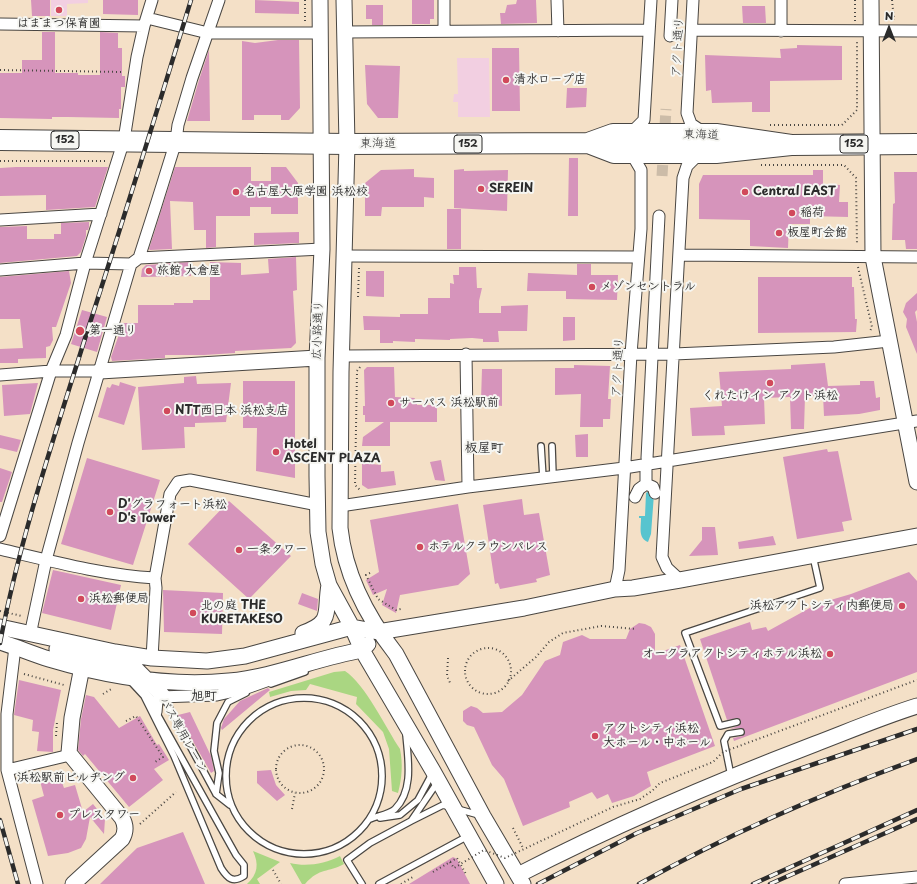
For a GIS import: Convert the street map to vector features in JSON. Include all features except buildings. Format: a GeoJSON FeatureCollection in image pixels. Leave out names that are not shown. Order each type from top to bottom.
{"type":"FeatureCollection","features":[{"type":"Feature","properties":{"kind":"highway","name":"東海道"},"geometry":{"type":"LineString","coordinates":[[172,141],[321,144],[588,143],[613,134],[628,143],[703,144],[716,134],[791,145],[917,144]]}},
{"type":"Feature","properties":{"kind":"highway","name":"152"},"geometry":{"type":"LineString","coordinates":[[0,140],[172,141]]}},
{"type":"Feature","properties":{"kind":"street"},"geometry":{"type":"LineString","coordinates":[[0,536],[51,371],[66,335],[85,263],[127,140],[137,57],[152,0]]}},
{"type":"Feature","properties":{"kind":"street"},"geometry":{"type":"LineString","coordinates":[[28,634],[46,560],[109,335],[135,261],[192,78],[219,0]]}},
{"type":"Feature","properties":{"kind":"street","name":"広小路通り"},"geometry":{"type":"LineString","coordinates":[[320,0],[322,249],[317,358],[318,506],[321,551],[329,585],[354,631],[355,652],[405,723],[470,835],[496,884]]}},
{"type":"Feature","properties":{"kind":"street","name":"広小路通り"},"geometry":{"type":"LineString","coordinates":[[344,0],[347,144],[340,506],[342,546],[352,581],[376,635],[396,654],[483,816],[521,880]]}},
{"type":"Feature","properties":{"kind":"street"},"geometry":{"type":"LineString","coordinates":[[444,0],[444,31]]}},
{"type":"Feature","properties":{"kind":"street"},"geometry":{"type":"LineString","coordinates":[[557,0],[558,31]]}},
{"type":"Feature","properties":{"kind":"street"},"geometry":{"type":"LineString","coordinates":[[628,143],[644,120],[651,0]]}},
{"type":"Feature","properties":{"kind":"street"},"geometry":{"type":"LineString","coordinates":[[670,36],[672,0]]}},
{"type":"Feature","properties":{"kind":"street","name":"アクト通り"},"geometry":{"type":"LineString","coordinates":[[693,0],[687,113],[691,124],[703,144]]}},
{"type":"Feature","properties":{"kind":"street"},"geometry":{"type":"LineString","coordinates":[[781,0],[781,31]]}},
{"type":"Feature","properties":{"kind":"street"},"geometry":{"type":"LineString","coordinates":[[871,0],[873,257],[889,342],[912,422],[917,482]]}},
{"type":"Feature","properties":{"kind":"street"},"geometry":{"type":"LineString","coordinates":[[0,24],[145,22],[208,33],[320,33]]}},
{"type":"Feature","properties":{"kind":"street"},"geometry":{"type":"LineString","coordinates":[[344,32],[649,30]]}},
{"type":"Feature","properties":{"kind":"street"},"geometry":{"type":"LineString","coordinates":[[692,30],[917,31]]}},
{"type":"Feature","properties":{"kind":"street","name":"アクト通り"},"geometry":{"type":"LineString","coordinates":[[615,589],[619,570],[631,354],[641,229],[641,170],[628,143]]}},
{"type":"Feature","properties":{"kind":"street"},"geometry":{"type":"LineString","coordinates":[[680,580],[667,568],[662,557],[669,460],[683,178],[687,166],[703,144]]}},
{"type":"Feature","properties":{"kind":"street"},"geometry":{"type":"LineString","coordinates":[[0,220],[101,214]]}},
{"type":"Feature","properties":{"kind":"street"},"geometry":{"type":"LineString","coordinates":[[635,497],[640,489],[646,484],[659,216]]}},
{"type":"Feature","properties":{"kind":"street"},"geometry":{"type":"LineString","coordinates":[[0,270],[85,263],[322,249]]}},
{"type":"Feature","properties":{"kind":"street"},"geometry":{"type":"LineString","coordinates":[[680,255],[917,257]]}},
{"type":"Feature","properties":{"kind":"street"},"geometry":{"type":"LineString","coordinates":[[344,256],[638,257]]}},
{"type":"Feature","properties":{"kind":"street"},"geometry":{"type":"LineString","coordinates":[[342,356],[466,354],[674,354],[834,347],[889,342]]}},
{"type":"Feature","properties":{"kind":"street"},"geometry":{"type":"LineString","coordinates":[[466,354],[468,487]]}},
{"type":"Feature","properties":{"kind":"street"},"geometry":{"type":"LineString","coordinates":[[0,375],[51,371],[100,371],[317,358]]}},
{"type":"Feature","properties":{"kind":"street"},"geometry":{"type":"LineString","coordinates":[[340,506],[468,487],[624,468],[912,422]]}},
{"type":"Feature","properties":{"kind":"street"},"geometry":{"type":"LineString","coordinates":[[152,658],[156,588],[155,578],[170,494],[178,482],[190,480],[318,506]]}},
{"type":"Feature","properties":{"kind":"street"},"geometry":{"type":"LineString","coordinates":[[646,484],[653,487],[655,493]]}},
{"type":"Feature","properties":{"kind":"street"},"geometry":{"type":"LineString","coordinates":[[207,661],[246,656],[354,631],[376,635],[524,608],[615,589],[633,588],[680,580],[917,536]]}},
{"type":"Feature","properties":{"kind":"street"},"geometry":{"type":"LineString","coordinates":[[0,548],[46,560],[129,577],[155,578]]}},
{"type":"Feature","properties":{"kind":"street"},"geometry":{"type":"LineString","coordinates":[[231,658],[238,651],[298,635],[320,625],[324,621],[328,610],[329,585]]}},
{"type":"Feature","properties":{"kind":"street"},"geometry":{"type":"LineString","coordinates":[[0,627],[28,634],[152,658],[207,661],[229,664],[248,662],[335,639],[354,631]]}},
{"type":"Feature","properties":{"kind":"street"},"geometry":{"type":"LineString","coordinates":[[28,634],[39,643],[61,651],[118,665],[126,669],[130,679]]}},
{"type":"Feature","properties":{"kind":"street","name":"バス専用レーン"},"geometry":{"type":"LineString","coordinates":[[28,634],[60,646],[124,661],[132,666],[130,679],[163,696]]}},
{"type":"Feature","properties":{"kind":"street"},"geometry":{"type":"LineString","coordinates":[[0,642],[47,658],[130,679],[170,682],[230,681],[355,652],[376,635]]}},
{"type":"Feature","properties":{"kind":"street"},"geometry":{"type":"LineString","coordinates":[[15,647],[7,714],[7,770],[37,884]]}},
{"type":"Feature","properties":{"kind":"street"},"geometry":{"type":"LineString","coordinates":[[73,884],[122,839],[125,826],[122,818],[70,755],[69,750],[72,718],[82,667]]}},
{"type":"Feature","properties":{"kind":"street"},"geometry":{"type":"LineString","coordinates":[[152,708],[160,696],[205,696],[231,692],[279,676],[290,668]]}},
{"type":"Feature","properties":{"kind":"street"},"geometry":{"type":"LineString","coordinates":[[521,880],[622,823],[731,776],[889,715],[917,706]]}},
{"type":"Feature","properties":{"kind":"street"},"geometry":{"type":"LineString","coordinates":[[7,770],[70,755]]}},
{"type":"Feature","properties":{"kind":"street"},"geometry":{"type":"LineString","coordinates":[[845,884],[917,877]]}},
{"type":"Feature","properties":{"kind":"lane"},"geometry":{"type":"LineString","coordinates":[[541,446],[548,477]]}},
{"type":"Feature","properties":{"kind":"lane"},"geometry":{"type":"LineString","coordinates":[[548,477],[552,446]]}},
{"type":"Feature","properties":{"kind":"lane"},"geometry":{"type":"LineString","coordinates":[[738,722],[720,726],[685,633],[820,588],[813,556]]}},
{"type":"Feature","properties":{"kind":"lane"},"geometry":{"type":"LineString","coordinates":[[329,664],[355,652]]}},
{"type":"Feature","properties":{"kind":"lane","name":"バス専用レーン"},"geometry":{"type":"LineString","coordinates":[[216,794],[218,773],[214,750],[217,723],[228,702],[250,691],[310,670]]}},
{"type":"Feature","properties":{"kind":"lane"},"geometry":{"type":"LineString","coordinates":[[130,679],[151,698],[152,708],[221,868],[226,877],[231,880],[237,880],[244,876],[244,865],[236,855],[152,708],[130,679]]}},
{"type":"Feature","properties":{"kind":"lane","name":"バス専用レーン"},"geometry":{"type":"LineString","coordinates":[[163,696],[216,794],[230,804],[232,808],[245,828],[263,844],[286,853],[310,854],[333,849],[354,837],[370,819],[379,798],[382,775],[379,752],[369,731],[353,714],[332,703],[310,698],[286,699],[265,708],[246,722],[233,741],[226,763],[225,786],[232,808]]}},
{"type":"Feature","properties":{"kind":"lane","name":"バス専用レーン"},"geometry":{"type":"LineString","coordinates":[[370,819],[395,810],[406,793],[408,773],[405,723]]}},
{"type":"Feature","properties":{"kind":"lane"},"geometry":{"type":"LineString","coordinates":[[731,776],[724,741],[728,734],[741,732]]}},
{"type":"Feature","properties":{"kind":"lane"},"geometry":{"type":"LineString","coordinates":[[370,819],[400,815],[418,800],[435,777]]}},
{"type":"Feature","properties":{"kind":"lane"},"geometry":{"type":"LineString","coordinates":[[411,821],[435,777]]}},
{"type":"Feature","properties":{"kind":"lane"},"geometry":{"type":"LineString","coordinates":[[362,884],[347,860],[370,843],[443,804],[483,816]]}},
{"type":"Feature","properties":{"kind":"lane"},"geometry":{"type":"LineString","coordinates":[[379,884],[470,835]]}},
{"type":"Feature","properties":{"kind":"path"},"geometry":{"type":"LineString","coordinates":[[305,0],[305,27]]}},
{"type":"Feature","properties":{"kind":"path"},"geometry":{"type":"LineString","coordinates":[[855,0],[855,24]]}},
{"type":"Feature","properties":{"kind":"path"},"geometry":{"type":"LineString","coordinates":[[892,0],[892,19],[897,24]]}},
{"type":"Feature","properties":{"kind":"path"},"geometry":{"type":"LineString","coordinates":[[764,125],[842,125],[857,110],[856,42]]}},
{"type":"Feature","properties":{"kind":"path"},"geometry":{"type":"LineString","coordinates":[[0,70],[128,72]]}},
{"type":"Feature","properties":{"kind":"path"},"geometry":{"type":"LineString","coordinates":[[0,161],[110,161]]}},
{"type":"Feature","properties":{"kind":"path"},"geometry":{"type":"LineString","coordinates":[[757,165],[844,165],[856,178],[857,247]]}},
{"type":"Feature","properties":{"kind":"path"},"geometry":{"type":"LineString","coordinates":[[357,303],[359,267]]}},
{"type":"Feature","properties":{"kind":"path"},"geometry":{"type":"LineString","coordinates":[[858,267],[872,327],[868,337]]}},
{"type":"Feature","properties":{"kind":"path"},"geometry":{"type":"LineString","coordinates":[[76,371],[89,329],[91,330]]}},
{"type":"Feature","properties":{"kind":"path"},"geometry":{"type":"LineString","coordinates":[[364,364],[357,371],[355,485],[361,491],[366,492]]}},
{"type":"Feature","properties":{"kind":"path"},"geometry":{"type":"LineString","coordinates":[[370,573],[366,575],[378,599],[396,610],[401,609]]}},
{"type":"Feature","properties":{"kind":"path"},"geometry":{"type":"LineString","coordinates":[[0,610],[24,617],[25,609]]}},
{"type":"Feature","properties":{"kind":"path"},"geometry":{"type":"LineString","coordinates":[[508,682],[511,667],[508,660],[497,650],[482,649],[476,652],[466,664],[466,678],[476,690],[490,694],[498,692],[536,657],[549,642],[563,633],[601,626],[636,629]]}},
{"type":"Feature","properties":{"kind":"path"},"geometry":{"type":"LineString","coordinates":[[448,658],[447,676],[451,685]]}},
{"type":"Feature","properties":{"kind":"path"},"geometry":{"type":"LineString","coordinates":[[19,673],[65,684],[63,691]]}},
{"type":"Feature","properties":{"kind":"path"},"geometry":{"type":"LineString","coordinates":[[103,694],[130,679]]}},
{"type":"Feature","properties":{"kind":"path"},"geometry":{"type":"LineString","coordinates":[[450,862],[454,868],[484,850],[505,858],[523,848],[531,846],[614,807],[640,799],[652,792],[660,783],[714,762],[723,752],[917,680]]}},
{"type":"Feature","properties":{"kind":"path"},"geometry":{"type":"LineString","coordinates":[[56,737],[59,714]]}},
{"type":"Feature","properties":{"kind":"path"},"geometry":{"type":"LineString","coordinates":[[126,721],[136,716],[163,757],[155,762]]}},
{"type":"Feature","properties":{"kind":"path"},"geometry":{"type":"LineString","coordinates":[[302,745],[317,752],[324,764],[325,772],[318,786],[311,791],[303,794],[295,793],[288,790],[278,778],[277,763],[286,750],[294,746],[302,745]]}},
{"type":"Feature","properties":{"kind":"path"},"geometry":{"type":"LineString","coordinates":[[140,824],[176,792]]}},
{"type":"Feature","properties":{"kind":"path"},"geometry":{"type":"LineString","coordinates":[[292,809],[295,793]]}},
{"type":"Feature","properties":{"kind":"path"},"geometry":{"type":"LineString","coordinates":[[513,828],[523,848]]}},
{"type":"Feature","properties":{"kind":"path"},"geometry":{"type":"LineString","coordinates":[[433,872],[457,858],[466,874]]}},
{"type":"Feature","properties":{"kind":"path"},"geometry":{"type":"LineString","coordinates":[[273,870],[281,884]]}},
{"type":"Feature","properties":{"kind":"shaded area","name":"はままつ保育園"},"geometry":{"type":"Polygon","coordinates":[[[51,0],[88,0],[88,3],[67,4],[67,16],[51,16],[51,0]]]}},
{"type":"Feature","properties":{"kind":"shaded area"},"geometry":{"type":"Polygon","coordinates":[[[457,58],[489,58],[490,117],[458,117],[458,102],[453,102],[454,94],[458,94],[457,58]]]}},
{"type":"Feature","properties":{"kind":"green space"},"geometry":{"type":"Polygon","coordinates":[[[345,671],[353,677],[368,696],[400,749],[402,771],[398,793],[392,791],[389,749],[383,732],[356,704],[357,697],[310,684],[306,690],[291,691],[270,697],[269,692],[334,672],[345,671]]]}},
{"type":"Feature","properties":{"kind":"green space"},"geometry":{"type":"Polygon","coordinates":[[[253,851],[280,862],[257,879],[260,884],[247,884],[255,873],[257,865],[253,851]]]}},
{"type":"Feature","properties":{"kind":"green space"},"geometry":{"type":"Polygon","coordinates":[[[340,856],[344,864],[315,875],[305,884],[302,884],[290,863],[302,865],[315,864],[340,856]]]}},
{"type":"Feature","properties":{"kind":"water"},"geometry":{"type":"Polygon","coordinates":[[[649,491],[654,494],[651,534],[648,542],[641,535],[641,518],[639,518],[639,516],[645,516],[646,493],[649,491]]]}},
{"type":"Feature","properties":{"kind":"tunnel"},"geometry":{"type":"LineString","coordinates":[[662,176],[666,109]]}},
{"type":"Feature","properties":{"kind":"railway"},"geometry":{"type":"LineString","coordinates":[[0,643],[8,603],[39,486],[191,0]]}},
{"type":"Feature","properties":{"kind":"railway"},"geometry":{"type":"LineString","coordinates":[[538,884],[637,833],[741,789],[917,729]]}},
{"type":"Feature","properties":{"kind":"railway"},"geometry":{"type":"LineString","coordinates":[[639,884],[706,848],[775,816],[846,786],[917,759]]}},
{"type":"Feature","properties":{"kind":"railway"},"geometry":{"type":"LineString","coordinates":[[753,884],[917,810]]}},
{"type":"Feature","properties":{"kind":"railway"},"geometry":{"type":"LineString","coordinates":[[770,884],[917,819]]}},
{"type":"Feature","properties":{"kind":"railway"},"geometry":{"type":"LineString","coordinates":[[0,820],[18,884]]}},
{"type":"Feature","properties":{"kind":"place","name":"はままつ保育園"},"geometry":{"type":"Point","coordinates":[59,10]}},
{"type":"Feature","properties":{"kind":"place","name":"清水ロープ店"},"geometry":{"type":"Point","coordinates":[506,80]}},
{"type":"Feature","properties":{"kind":"place","name":"SEREIN"},"geometry":{"type":"Point","coordinates":[481,189]}},
{"type":"Feature","properties":{"kind":"place","name":"名古屋大原学園 浜松校"},"geometry":{"type":"Point","coordinates":[236,192]}},
{"type":"Feature","properties":{"kind":"place","name":"Central EAST"},"geometry":{"type":"Point","coordinates":[745,192]}},
{"type":"Feature","properties":{"kind":"place","name":"稲荷"},"geometry":{"type":"Point","coordinates":[792,213]}},
{"type":"Feature","properties":{"kind":"place","name":"板屋町会館"},"geometry":{"type":"Point","coordinates":[779,233]}},
{"type":"Feature","properties":{"kind":"place","name":"旅館 大倉屋"},"geometry":{"type":"Point","coordinates":[149,271]}},
{"type":"Feature","properties":{"kind":"place","name":"メゾンセントラル"},"geometry":{"type":"Point","coordinates":[592,287]}},
{"type":"Feature","properties":{"kind":"place","name":"第一通り"},"geometry":{"type":"Point","coordinates":[80,331]}},
{"type":"Feature","properties":{"kind":"place","name":"くれたけイン アクト浜松"},"geometry":{"type":"Point","coordinates":[770,383]}},
{"type":"Feature","properties":{"kind":"place","name":"サーパス 浜松駅前"},"geometry":{"type":"Point","coordinates":[391,403]}},
{"type":"Feature","properties":{"kind":"place","name":"NTT西日本 浜松支店"},"geometry":{"type":"Point","coordinates":[167,411]}},
{"type":"Feature","properties":{"kind":"place","name":"Hotel ASCENT PLAZA"},"geometry":{"type":"Point","coordinates":[276,452]}},
{"type":"Feature","properties":{"kind":"place","name":"D'グラフォート浜松 D's Tower"},"geometry":{"type":"Point","coordinates":[110,512]}},
{"type":"Feature","properties":{"kind":"place","name":"ホテルクラウンパレス"},"geometry":{"type":"Point","coordinates":[420,547]}},
{"type":"Feature","properties":{"kind":"place","name":"一条タワー"},"geometry":{"type":"Point","coordinates":[239,550]}},
{"type":"Feature","properties":{"kind":"place","name":"浜松郵便局"},"geometry":{"type":"Point","coordinates":[81,599]}},
{"type":"Feature","properties":{"kind":"place","name":"浜松アクトシティ内郵便局"},"geometry":{"type":"Point","coordinates":[902,606]}},
{"type":"Feature","properties":{"kind":"place","name":"北の庭 THE KURETAKESO"},"geometry":{"type":"Point","coordinates":[193,613]}},
{"type":"Feature","properties":{"kind":"place","name":"オークラアクトシティホテル浜松"},"geometry":{"type":"Point","coordinates":[830,654]}},
{"type":"Feature","properties":{"kind":"place","name":"アクトシティ浜松 大ホール・中ホール"},"geometry":{"type":"Point","coordinates":[595,736]}},
{"type":"Feature","properties":{"kind":"place","name":"浜松駅前ビルヂング"},"geometry":{"type":"Point","coordinates":[133,778]}},
{"type":"Feature","properties":{"kind":"place","name":"プレスタワー"},"geometry":{"type":"Point","coordinates":[60,815]}},
{"type":"Feature","properties":{"kind":"district","name":"板屋町"},"geometry":{"type":"Point","coordinates":[484,448]}},
{"type":"Feature","properties":{"kind":"district","name":"旭町"},"geometry":{"type":"Point","coordinates":[204,696]}}]}
